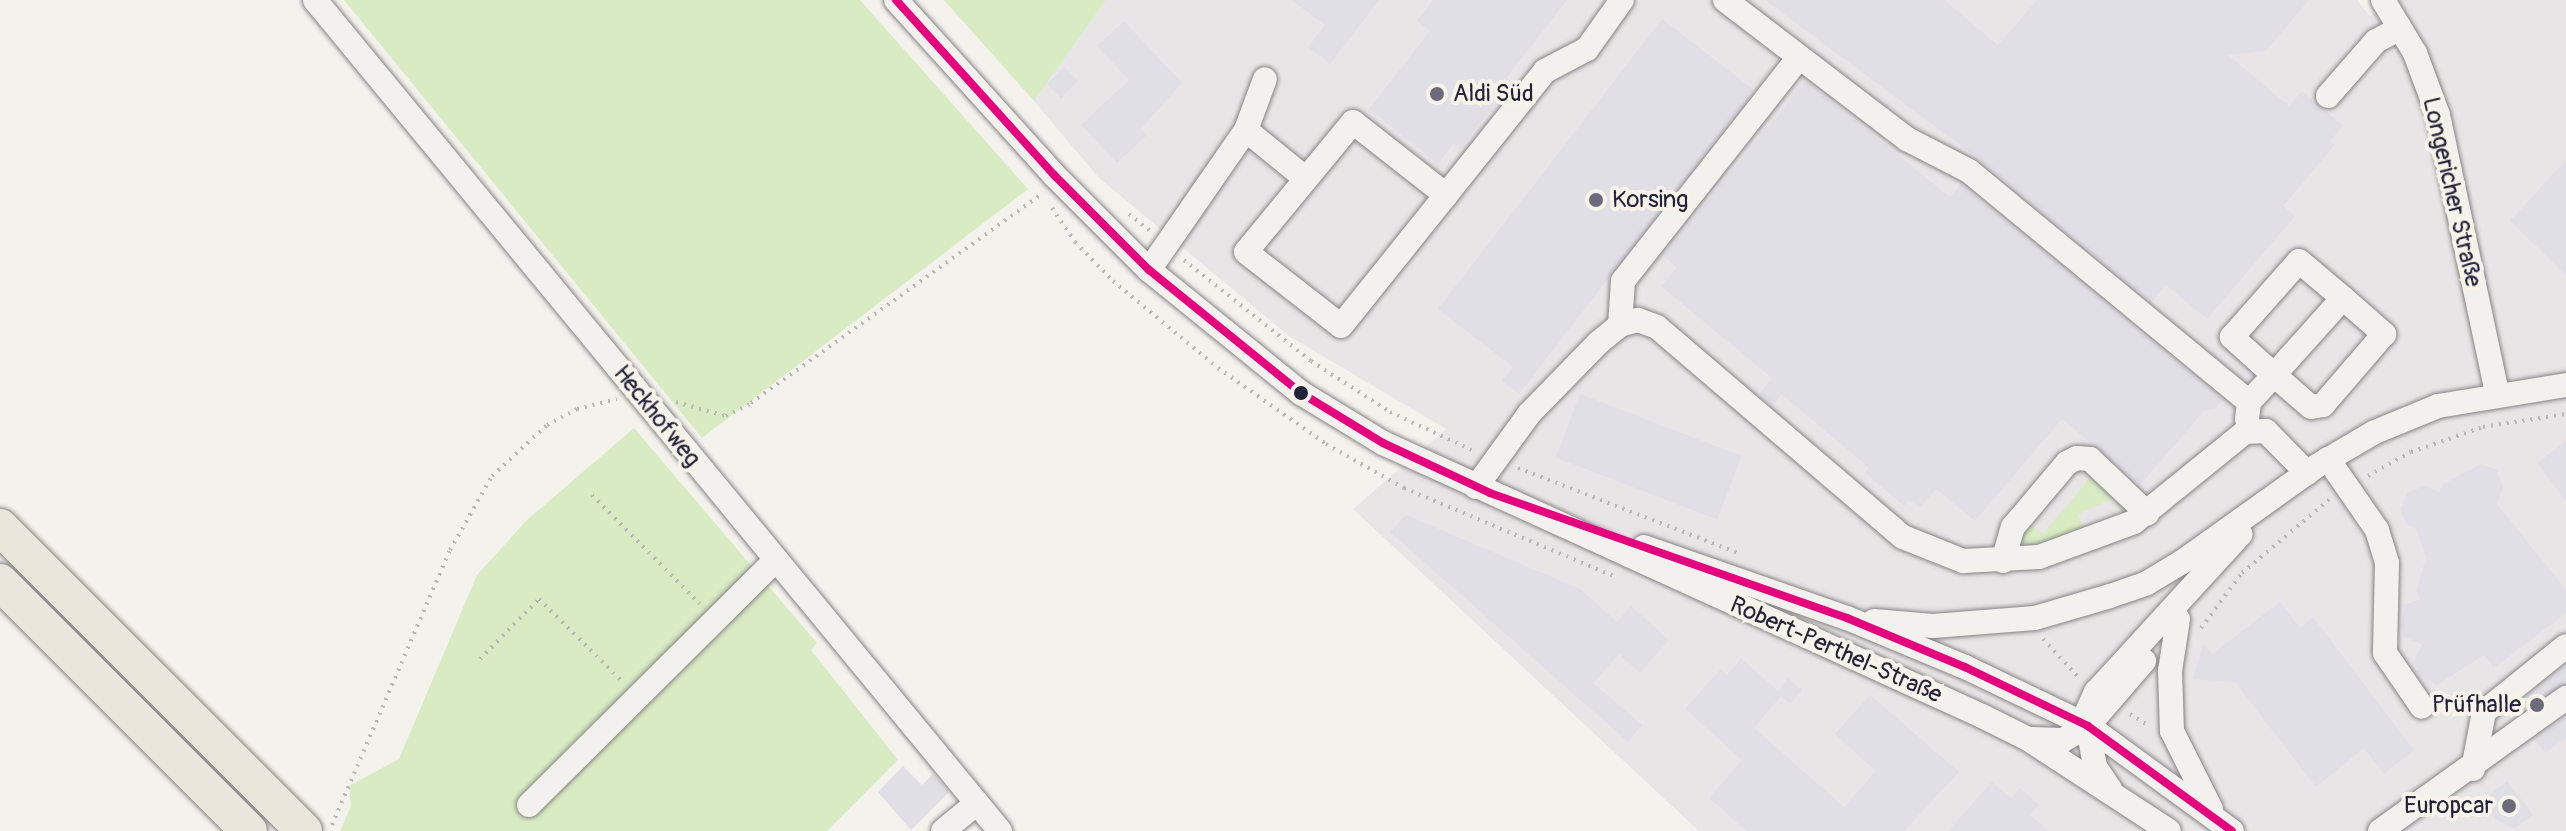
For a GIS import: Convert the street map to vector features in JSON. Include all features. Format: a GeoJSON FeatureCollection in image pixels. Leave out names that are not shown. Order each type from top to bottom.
{"type":"FeatureCollection","features":[{"type":"Feature","properties":{"kind":"highway"},"geometry":{"type":"LineString","coordinates":[[0,527],[304,831]]}},
{"type":"Feature","properties":{"kind":"highway"},"geometry":{"type":"LineString","coordinates":[[0,582],[249,831]]}},
{"type":"Feature","properties":{"kind":"street","name":"Heckhofweg"},"geometry":{"type":"LineString","coordinates":[[315,0],[1000,831]]}},
{"type":"Feature","properties":{"kind":"street","name":"Robert-Perthel-Straße"},"geometry":{"type":"LineString","coordinates":[[896,0],[1054,175],[1149,270],[1301,393],[1383,443],[2028,739],[2169,831]]}},
{"type":"Feature","properties":{"kind":"street"},"geometry":{"type":"LineString","coordinates":[[1446,195],[1353,122],[1246,252],[1341,326],[1446,195],[1545,71],[1587,49],[1622,0]]}},
{"type":"Feature","properties":{"kind":"street"},"geometry":{"type":"LineString","coordinates":[[1725,0],[1907,139],[1969,171],[2249,402]]}},
{"type":"Feature","properties":{"kind":"street","name":"Longericher Straße"},"geometry":{"type":"LineString","coordinates":[[2383,0],[2415,53],[2438,115],[2497,393]]}},
{"type":"Feature","properties":{"kind":"street"},"geometry":{"type":"LineString","coordinates":[[2328,96],[2376,41],[2400,28]]}},
{"type":"Feature","properties":{"kind":"street"},"geometry":{"type":"LineString","coordinates":[[1620,325],[1623,281],[1799,57]]}},
{"type":"Feature","properties":{"kind":"street"},"geometry":{"type":"LineString","coordinates":[[1149,270],[1246,130],[1265,79]]}},
{"type":"Feature","properties":{"kind":"street"},"geometry":{"type":"LineString","coordinates":[[1246,130],[1306,179]]}},
{"type":"Feature","properties":{"kind":"street"},"geometry":{"type":"LineString","coordinates":[[2299,261],[2384,334],[2323,405],[2311,407],[2274,375],[2232,337],[2299,261]]}},
{"type":"Feature","properties":{"kind":"street"},"geometry":{"type":"LineString","coordinates":[[2245,432],[2249,402],[2343,298]]}},
{"type":"Feature","properties":{"kind":"street"},"geometry":{"type":"LineString","coordinates":[[1483,490],[1494,459],[1529,414],[1620,325],[1638,320],[1657,327],[1903,537],[1963,561],[2003,561],[2086,543],[2147,513],[2245,432],[2266,431],[2307,473]]}},
{"type":"Feature","properties":{"kind":"street"},"geometry":{"type":"LineString","coordinates":[[1847,618],[1933,626],[2035,618],[2147,583],[2267,506],[2328,459],[2375,432],[2438,406],[2497,393],[2566,385]]}},
{"type":"Feature","properties":{"kind":"street"},"geometry":{"type":"LineString","coordinates":[[2003,561],[2013,527],[2067,463],[2077,458],[2090,459],[2147,513]]}},
{"type":"Feature","properties":{"kind":"street"},"geometry":{"type":"LineString","coordinates":[[2328,459],[2377,530],[2387,563],[2385,653],[2422,707]]}},
{"type":"Feature","properties":{"kind":"street","name":"Robert-Perthel-Straße"},"geometry":{"type":"LineString","coordinates":[[1483,490],[1847,618],[1965,667],[2088,726],[2226,826]]}},
{"type":"Feature","properties":{"kind":"street"},"geometry":{"type":"LineString","coordinates":[[2114,795],[2095,767],[2086,714],[2096,692],[2161,617],[2193,589],[2267,506]]}},
{"type":"Feature","properties":{"kind":"street"},"geometry":{"type":"LineString","coordinates":[[529,805],[776,560]]}},
{"type":"Feature","properties":{"kind":"street"},"geometry":{"type":"LineString","coordinates":[[2028,739],[2063,740],[2088,726],[2178,619],[2193,589]]}},
{"type":"Feature","properties":{"kind":"street"},"geometry":{"type":"LineString","coordinates":[[2178,619],[2170,671],[2172,731],[2200,793],[2226,826]]}},
{"type":"Feature","properties":{"kind":"street"},"geometry":{"type":"LineString","coordinates":[[2473,769],[2484,712],[2566,646]]}},
{"type":"Feature","properties":{"kind":"street"},"geometry":{"type":"LineString","coordinates":[[2380,831],[2473,769],[2566,698]]}},
{"type":"Feature","properties":{"kind":"street"},"geometry":{"type":"LineString","coordinates":[[943,831],[977,803]]}},
{"type":"Feature","properties":{"kind":"path"},"geometry":{"type":"LineString","coordinates":[[330,831],[450,550],[492,476],[547,425],[577,409],[643,399],[662,399],[726,416],[751,403],[1042,194],[1054,175]]}},
{"type":"Feature","properties":{"kind":"path"},"geometry":{"type":"LineString","coordinates":[[1121,207],[1311,361],[1390,412],[1494,459],[1756,560]]}},
{"type":"Feature","properties":{"kind":"path"},"geometry":{"type":"LineString","coordinates":[[2196,640],[2222,595],[2242,573],[2301,519],[2347,488],[2411,452],[2483,427],[2566,414]]}},
{"type":"Feature","properties":{"kind":"path"},"geometry":{"type":"LineString","coordinates":[[592,495],[716,620]]}},
{"type":"Feature","properties":{"kind":"path"},"geometry":{"type":"LineString","coordinates":[[480,659],[539,599],[637,697]]}},
{"type":"Feature","properties":{"kind":"shaded area"},"geometry":{"type":"Polygon","coordinates":[[[1106,0],[2357,0],[2370,16],[2394,0],[2566,0],[2566,831],[1699,831],[1353,509],[1446,429],[1289,336],[1099,178],[1034,101],[1106,0]]]}},
{"type":"Feature","properties":{"kind":"green space"},"geometry":{"type":"Polygon","coordinates":[[[344,0],[860,0],[1028,189],[702,438],[344,0]]]}},
{"type":"Feature","properties":{"kind":"green space"},"geometry":{"type":"Polygon","coordinates":[[[944,0],[1106,0],[1034,101],[944,0]]]}},
{"type":"Feature","properties":{"kind":"green space"},"geometry":{"type":"Polygon","coordinates":[[[634,428],[817,643],[811,650],[898,760],[827,831],[340,831],[351,806],[349,786],[399,759],[477,575],[526,521],[634,428]]]}},
{"type":"Feature","properties":{"kind":"green space"},"geometry":{"type":"Polygon","coordinates":[[[2087,467],[2128,510],[2122,513],[2114,498],[2078,514],[2085,530],[2030,546],[2022,544],[2021,534],[2030,524],[2043,534],[2091,477],[2087,467]]]}},
{"type":"Feature","properties":{"kind":"building"},"geometry":{"type":"Polygon","coordinates":[[[1291,0],[1379,0],[1330,64],[1308,47],[1325,25],[1291,0]]]}},
{"type":"Feature","properties":{"kind":"building","name":"Aldi Süd"},"geometry":{"type":"Polygon","coordinates":[[[1433,0],[1567,0],[1506,78],[1511,82],[1461,148],[1454,143],[1438,164],[1369,109],[1430,31],[1417,21],[1433,0]]]}},
{"type":"Feature","properties":{"kind":"building"},"geometry":{"type":"Polygon","coordinates":[[[1765,0],[1944,0],[1998,45],[2037,0],[2309,0],[2266,51],[2228,55],[2289,106],[2302,91],[2343,126],[2330,141],[2335,145],[2283,206],[2295,216],[2207,319],[2166,285],[2151,302],[1979,159],[1765,0]]]}},
{"type":"Feature","properties":{"kind":"building","name":"Korsing"},"geometry":{"type":"Polygon","coordinates":[[[1662,19],[1754,90],[1519,394],[1502,381],[1513,367],[1438,309],[1662,19]]]}},
{"type":"Feature","properties":{"kind":"building"},"geometry":{"type":"Polygon","coordinates":[[[1124,21],[1182,83],[1141,129],[1147,135],[1117,163],[1081,125],[1129,80],[1097,46],[1124,21]]]}},
{"type":"Feature","properties":{"kind":"building"},"geometry":{"type":"Polygon","coordinates":[[[1064,67],[1078,81],[1061,98],[1047,84],[1064,67]]]}},
{"type":"Feature","properties":{"kind":"building"},"geometry":{"type":"Polygon","coordinates":[[[1806,81],[1950,197],[1961,184],[2223,400],[2215,409],[2205,410],[2140,485],[2062,419],[1975,521],[1936,489],[1920,508],[1909,500],[1904,506],[1865,473],[1869,468],[1782,394],[1772,406],[1759,394],[1772,378],[1661,286],[1677,268],[1663,255],[1806,81]]]}},
{"type":"Feature","properties":{"kind":"building"},"geometry":{"type":"Polygon","coordinates":[[[2566,160],[2566,275],[2510,221],[2566,160]]]}},
{"type":"Feature","properties":{"kind":"building"},"geometry":{"type":"Polygon","coordinates":[[[1580,394],[1742,456],[1717,519],[1556,457],[1580,394]]]}},
{"type":"Feature","properties":{"kind":"building"},"geometry":{"type":"Polygon","coordinates":[[[2566,441],[2566,501],[2537,463],[2566,441]]]}},
{"type":"Feature","properties":{"kind":"building"},"geometry":{"type":"Polygon","coordinates":[[[2481,464],[2497,470],[2503,487],[2497,504],[2566,590],[2566,613],[2494,668],[2484,655],[2437,685],[2421,677],[2414,661],[2422,644],[2404,637],[2401,626],[2405,605],[2420,599],[2417,590],[2426,557],[2416,529],[2407,525],[2400,509],[2408,492],[2425,486],[2439,492],[2443,484],[2481,464]]]}},
{"type":"Feature","properties":{"kind":"building"},"geometry":{"type":"Polygon","coordinates":[[[1406,515],[1580,589],[1617,622],[1631,606],[1669,640],[1640,673],[1619,654],[1593,683],[1642,725],[1628,742],[1390,532],[1406,515]]]}},
{"type":"Feature","properties":{"kind":"building"},"geometry":{"type":"Polygon","coordinates":[[[2280,602],[2300,628],[2313,617],[2414,750],[2384,774],[2364,748],[2316,787],[2235,682],[2193,679],[2203,643],[2212,654],[2280,602]]]}},
{"type":"Feature","properties":{"kind":"building"},"geometry":{"type":"Polygon","coordinates":[[[1741,658],[1778,691],[1788,678],[1802,690],[1790,704],[1781,696],[1754,728],[1844,807],[1876,771],[1835,734],[1870,695],[1959,772],[1904,831],[1746,831],[1709,798],[1742,760],[1685,709],[1721,669],[1727,675],[1741,658]]]}},
{"type":"Feature","properties":{"kind":"building"},"geometry":{"type":"Polygon","coordinates":[[[2566,665],[2566,683],[2516,715],[2511,709],[2566,665]]]}},
{"type":"Feature","properties":{"kind":"building"},"geometry":{"type":"Polygon","coordinates":[[[2566,716],[2566,738],[2545,753],[2534,739],[2566,716]]]}},
{"type":"Feature","properties":{"kind":"building"},"geometry":{"type":"Polygon","coordinates":[[[903,766],[922,785],[933,774],[949,792],[911,830],[878,792],[903,766]]]}},
{"type":"Feature","properties":{"kind":"building","name":"Europcar"},"geometry":{"type":"Polygon","coordinates":[[[2507,781],[2533,815],[2514,829],[2494,818],[2489,805],[2489,795],[2507,781]]]}},
{"type":"Feature","properties":{"kind":"building"},"geometry":{"type":"Polygon","coordinates":[[[1992,782],[2011,798],[2020,788],[2039,805],[2030,815],[2048,831],[1948,831],[1992,782]]]}},
{"type":"Feature","properties":{"kind":"transit line"},"geometry":{"type":"LineString","coordinates":[[896,0],[1054,175],[1149,270],[1301,393],[1383,443],[1490,493],[1847,618],[1965,667],[2088,726],[2232,831]]}},
{"type":"Feature","properties":{"kind":"place","name":"Aldi Süd"},"geometry":{"type":"Point","coordinates":[1437,94]}},
{"type":"Feature","properties":{"kind":"place","name":"Korsing"},"geometry":{"type":"Point","coordinates":[1596,200]}},
{"type":"Feature","properties":{"kind":"place","name":"Prüfhalle"},"geometry":{"type":"Point","coordinates":[2537,705]}},
{"type":"Feature","properties":{"kind":"place","name":"Europcar"},"geometry":{"type":"Point","coordinates":[2509,806]}}]}
